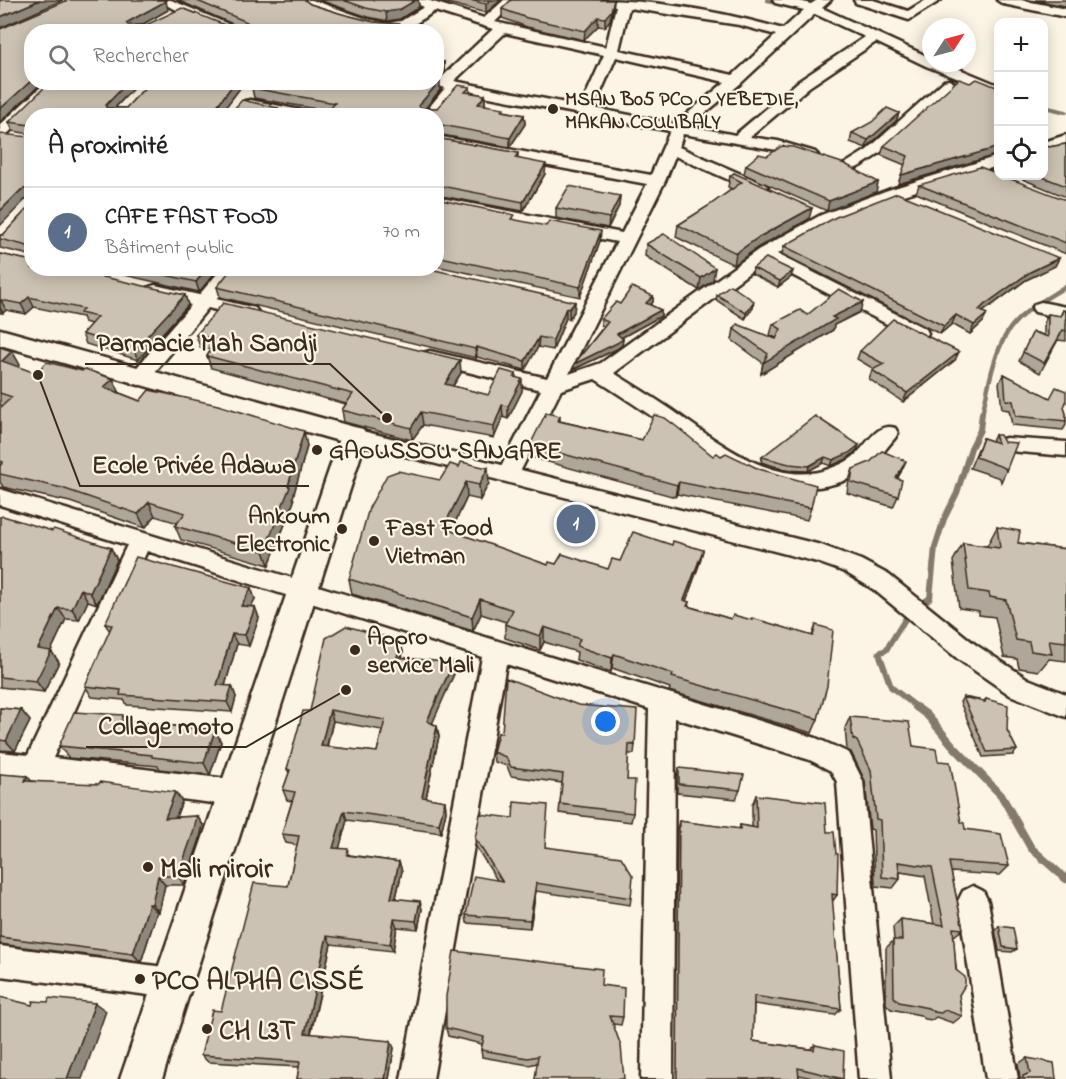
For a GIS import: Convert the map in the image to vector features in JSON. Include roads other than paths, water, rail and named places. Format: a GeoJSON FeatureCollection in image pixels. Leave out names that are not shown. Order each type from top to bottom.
{"type":"FeatureCollection","features":[{"type":"Feature","properties":{"kind":"main road"},"geometry":{"type":"LineString","coordinates":[[0,337],[139,378],[354,436],[141,1079]]}},
{"type":"Feature","properties":{"kind":"street"},"geometry":{"type":"LineString","coordinates":[[160,0],[221,24]]}},
{"type":"Feature","properties":{"kind":"street"},"geometry":{"type":"LineString","coordinates":[[300,0],[358,24]]}},
{"type":"Feature","properties":{"kind":"street"},"geometry":{"type":"LineString","coordinates":[[414,0],[502,28],[736,80]]}},
{"type":"Feature","properties":{"kind":"street"},"geometry":{"type":"LineString","coordinates":[[486,22],[511,0]]}},
{"type":"Feature","properties":{"kind":"street"},"geometry":{"type":"LineString","coordinates":[[602,0],[741,21],[785,34]]}},
{"type":"Feature","properties":{"kind":"street"},"geometry":{"type":"LineString","coordinates":[[779,0],[819,4],[876,37],[922,58]]}},
{"type":"Feature","properties":{"kind":"street"},"geometry":{"type":"LineString","coordinates":[[860,0],[909,16],[935,0]]}},
{"type":"Feature","properties":{"kind":"street"},"geometry":{"type":"LineString","coordinates":[[1003,0],[1066,13]]}},
{"type":"Feature","properties":{"kind":"street"},"geometry":{"type":"LineString","coordinates":[[586,110],[612,52],[624,2]]}},
{"type":"Feature","properties":{"kind":"street"},"geometry":{"type":"LineString","coordinates":[[508,474],[657,181],[678,129],[736,80],[819,4]]}},
{"type":"Feature","properties":{"kind":"street"},"geometry":{"type":"LineString","coordinates":[[403,24],[433,7]]}},
{"type":"Feature","properties":{"kind":"street"},"geometry":{"type":"LineString","coordinates":[[165,18],[184,9]]}},
{"type":"Feature","properties":{"kind":"street"},"geometry":{"type":"LineString","coordinates":[[444,84],[502,28]]}},
{"type":"Feature","properties":{"kind":"street"},"geometry":{"type":"LineString","coordinates":[[738,140],[799,87],[848,51],[876,37]]}},
{"type":"Feature","properties":{"kind":"street"},"geometry":{"type":"LineString","coordinates":[[954,72],[994,88]]}},
{"type":"Feature","properties":{"kind":"street"},"geometry":{"type":"LineString","coordinates":[[444,84],[778,146],[838,165],[914,202]]}},
{"type":"Feature","properties":{"kind":"street"},"geometry":{"type":"LineString","coordinates":[[838,165],[872,153],[949,84]]}},
{"type":"Feature","properties":{"kind":"street"},"geometry":{"type":"LineString","coordinates":[[28,108],[47,90]]}},
{"type":"Feature","properties":{"kind":"street"},"geometry":{"type":"LineString","coordinates":[[250,90],[237,106],[252,108]]}},
{"type":"Feature","properties":{"kind":"street"},"geometry":{"type":"LineString","coordinates":[[433,108],[441,90]]}},
{"type":"Feature","properties":{"kind":"street"},"geometry":{"type":"LineString","coordinates":[[0,135],[24,112]]}},
{"type":"Feature","properties":{"kind":"street"},"geometry":{"type":"LineString","coordinates":[[0,135],[21,140]]}},
{"type":"Feature","properties":{"kind":"street"},"geometry":{"type":"LineString","coordinates":[[1048,146],[1066,140]]}},
{"type":"Feature","properties":{"kind":"street"},"geometry":{"type":"LineString","coordinates":[[444,141],[657,181]]}},
{"type":"Feature","properties":{"kind":"street"},"geometry":{"type":"LineString","coordinates":[[671,149],[777,196]]}},
{"type":"Feature","properties":{"kind":"street"},"geometry":{"type":"LineString","coordinates":[[412,352],[551,386],[608,368],[764,254],[827,219],[894,193],[977,167],[994,168]]}},
{"type":"Feature","properties":{"kind":"street"},"geometry":{"type":"LineString","coordinates":[[444,204],[626,239]]}},
{"type":"Feature","properties":{"kind":"street"},"geometry":{"type":"LineString","coordinates":[[807,210],[827,219]]}},
{"type":"Feature","properties":{"kind":"street"},"geometry":{"type":"LineString","coordinates":[[764,254],[931,339]]}},
{"type":"Feature","properties":{"kind":"street"},"geometry":{"type":"LineString","coordinates":[[96,276],[105,280]]}},
{"type":"Feature","properties":{"kind":"street"},"geometry":{"type":"LineString","coordinates":[[139,378],[225,276]]}},
{"type":"Feature","properties":{"kind":"street"},"geometry":{"type":"LineString","coordinates":[[138,287],[262,315]]}},
{"type":"Feature","properties":{"kind":"street"},"geometry":{"type":"LineString","coordinates":[[570,303],[592,309]]}},
{"type":"Feature","properties":{"kind":"street"},"geometry":{"type":"LineString","coordinates":[[1041,308],[1066,313]]}},
{"type":"Feature","properties":{"kind":"street"},"geometry":{"type":"LineString","coordinates":[[597,371],[732,461],[762,475],[796,480],[824,479],[859,464],[888,433]]}},
{"type":"Feature","properties":{"kind":"street"},"geometry":{"type":"LineString","coordinates":[[354,436],[821,554],[853,566],[881,582],[967,652],[1019,687],[1066,706]]}},
{"type":"Feature","properties":{"kind":"street"},"geometry":{"type":"LineString","coordinates":[[1006,445],[1066,449]]}},
{"type":"Feature","properties":{"kind":"street"},"geometry":{"type":"LineString","coordinates":[[0,522],[6,499],[816,750],[840,762],[850,781],[875,1079]]}},
{"type":"Feature","properties":{"kind":"street"},"geometry":{"type":"LineString","coordinates":[[35,768],[140,541]]}},
{"type":"Feature","properties":{"kind":"street"},"geometry":{"type":"LineString","coordinates":[[417,1079],[496,650]]}},
{"type":"Feature","properties":{"kind":"street"},"geometry":{"type":"LineString","coordinates":[[657,1079],[662,702]]}},
{"type":"Feature","properties":{"kind":"street"},"geometry":{"type":"LineString","coordinates":[[0,764],[236,793]]}},
{"type":"Feature","properties":{"kind":"street"},"geometry":{"type":"LineString","coordinates":[[973,901],[1002,1079]]}},
{"type":"Feature","properties":{"kind":"street"},"geometry":{"type":"LineString","coordinates":[[0,961],[172,983]]}},
{"type":"Feature","properties":{"kind":"waterway"},"geometry":{"type":"LineString","coordinates":[[767,0],[781,3]]}},
{"type":"Feature","properties":{"kind":"waterway"},"geometry":{"type":"LineString","coordinates":[[1048,108],[1066,112]]}},
{"type":"Feature","properties":{"kind":"waterway"},"geometry":{"type":"LineString","coordinates":[[982,415],[995,362],[1002,342],[1012,325],[1026,312],[1066,286]]}},
{"type":"Feature","properties":{"kind":"waterway"},"geometry":{"type":"LineString","coordinates":[[918,708],[891,687],[879,653],[886,650],[909,613],[930,598],[935,547],[944,519],[957,493],[971,448],[980,430],[982,413]]}},
{"type":"Feature","properties":{"kind":"waterway"},"geometry":{"type":"LineString","coordinates":[[916,707],[927,715],[954,747],[1001,795],[1031,848],[1066,879]]}},
{"type":"Feature","properties":{"kind":"place","name":"MSAN B05 PCO O YEBEDIE, MAKAN COULIBALY"},"geometry":{"type":"Point","coordinates":[553,109]}},
{"type":"Feature","properties":{"kind":"place","name":"Ecole Privée Adawa"},"geometry":{"type":"Point","coordinates":[38,375]}},
{"type":"Feature","properties":{"kind":"place","name":"Parmacie Mah Sandji"},"geometry":{"type":"Point","coordinates":[387,418]}},
{"type":"Feature","properties":{"kind":"place","name":"GAOUSSOU SANGARE"},"geometry":{"type":"Point","coordinates":[317,450]}},
{"type":"Feature","properties":{"kind":"place","name":"CAFE FAST FOOD"},"geometry":{"type":"Point","coordinates":[576,524]}},
{"type":"Feature","properties":{"kind":"place","name":"Ankoum Electronic"},"geometry":{"type":"Point","coordinates":[342,529]}},
{"type":"Feature","properties":{"kind":"place","name":"Fast Food Vietman"},"geometry":{"type":"Point","coordinates":[374,541]}},
{"type":"Feature","properties":{"kind":"place","name":"Appro service Mali"},"geometry":{"type":"Point","coordinates":[355,650]}},
{"type":"Feature","properties":{"kind":"place","name":"Collage moto"},"geometry":{"type":"Point","coordinates":[346,690]}},
{"type":"Feature","properties":{"kind":"place","name":"Mali miroir"},"geometry":{"type":"Point","coordinates":[148,867]}},
{"type":"Feature","properties":{"kind":"place","name":"PCO ALPHA CISSÉ"},"geometry":{"type":"Point","coordinates":[140,979]}},
{"type":"Feature","properties":{"kind":"place","name":"CH L3T"},"geometry":{"type":"Point","coordinates":[207,1029]}}]}
